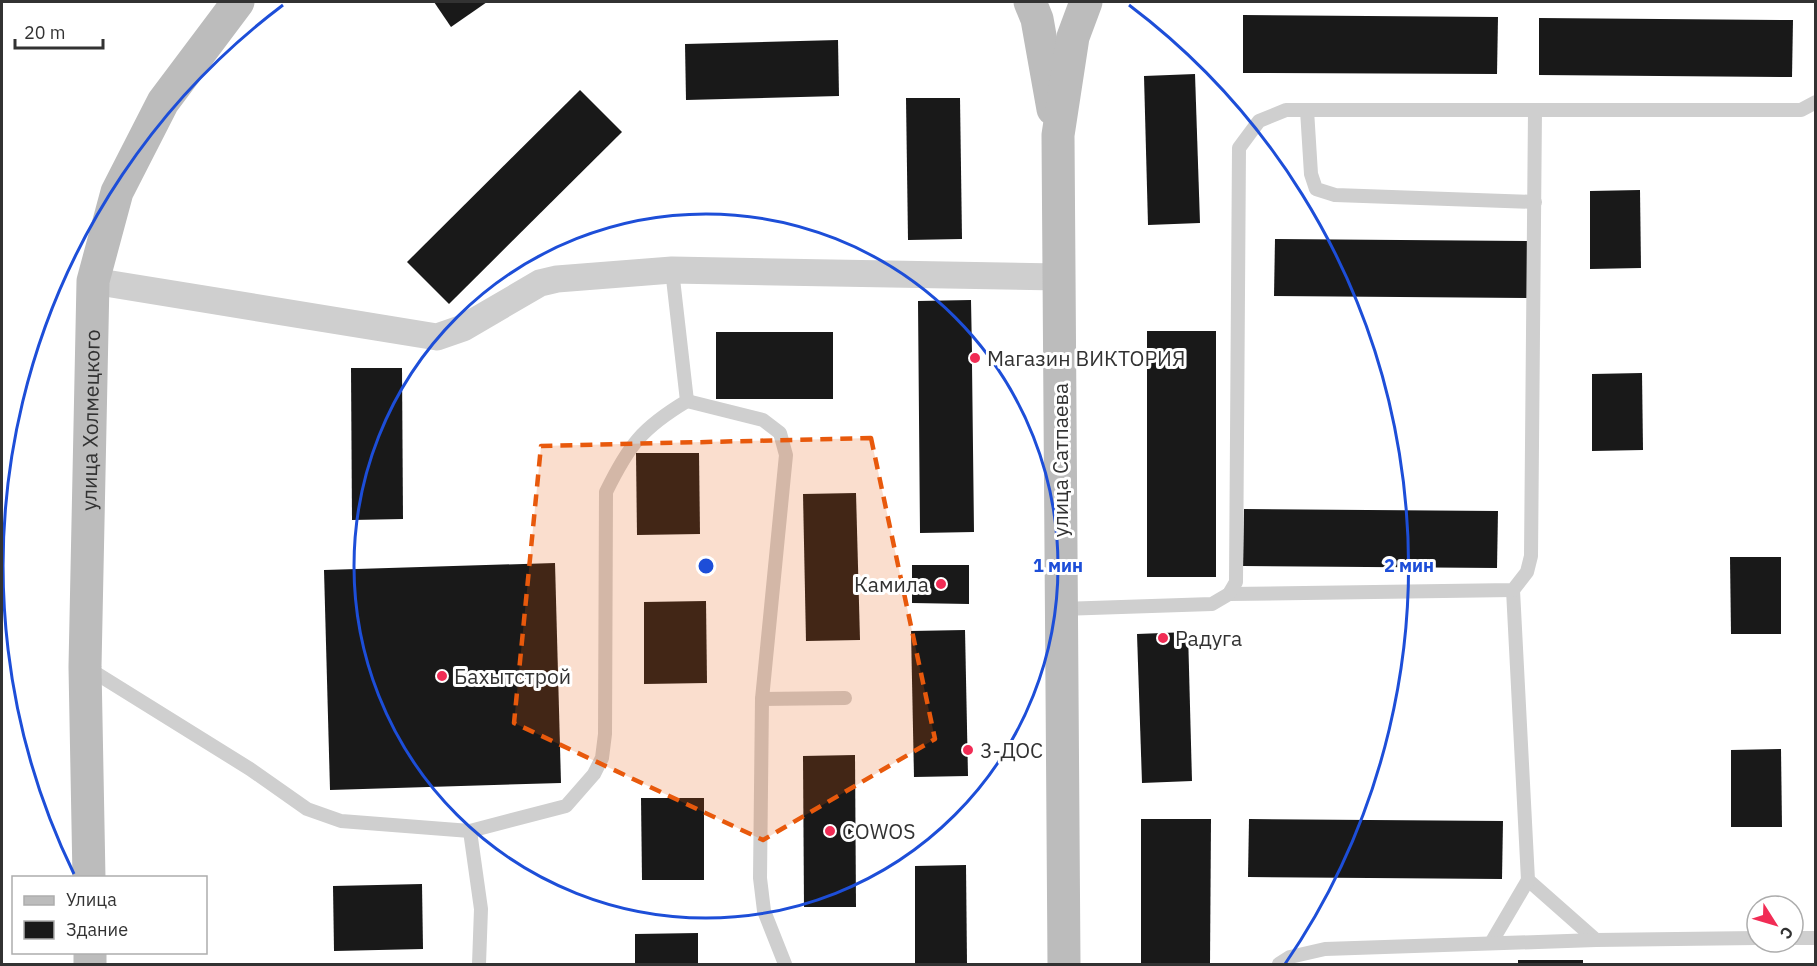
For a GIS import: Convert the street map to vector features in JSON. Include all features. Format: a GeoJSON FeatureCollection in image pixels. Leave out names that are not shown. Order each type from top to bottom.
{"type":"FeatureCollection","features":[{"type":"Feature","properties":{"kind":"main road","name":"улица Холмецкого"},"geometry":{"type":"LineString","coordinates":[[89,876],[85,667],[93,281],[117,192],[163,102],[238,2]]}},
{"type":"Feature","properties":{"kind":"main road"},"geometry":{"type":"LineString","coordinates":[[1030,2],[1036,19],[1058,135]]}},
{"type":"Feature","properties":{"kind":"main road"},"geometry":{"type":"LineString","coordinates":[[1058,135],[1073,37],[1086,2]]}},
{"type":"Feature","properties":{"kind":"main road","name":"улица Сатпаева"},"geometry":{"type":"LineString","coordinates":[[1058,135],[1064,964]]}},
{"type":"Feature","properties":{"kind":"street"},"geometry":{"type":"LineString","coordinates":[[93,281],[437,337],[463,328],[540,283],[557,279],[672,270],[1059,277]]}},
{"type":"Feature","properties":{"kind":"lane"},"geometry":{"type":"LineString","coordinates":[[1061,609],[1212,604],[1229,594],[1236,582],[1239,148],[1259,121],[1287,110],[1801,110],[1815,102]]}},
{"type":"Feature","properties":{"kind":"lane"},"geometry":{"type":"LineString","coordinates":[[1307,110],[1311,174],[1316,189],[1335,195],[1535,202]]}},
{"type":"Feature","properties":{"kind":"lane"},"geometry":{"type":"LineString","coordinates":[[1491,943],[1528,880],[1513,590],[1527,572],[1531,556],[1535,110]]}},
{"type":"Feature","properties":{"kind":"lane"},"geometry":{"type":"LineString","coordinates":[[672,270],[687,401]]}},
{"type":"Feature","properties":{"kind":"lane"},"geometry":{"type":"LineString","coordinates":[[85,667],[250,769],[307,809],[341,821],[470,831],[566,806],[594,774],[602,758],[605,734],[606,492],[619,464],[640,435],[663,416],[687,401],[764,420],[780,433],[786,455],[762,699],[760,878],[764,911],[785,964]]}},
{"type":"Feature","properties":{"kind":"lane"},"geometry":{"type":"LineString","coordinates":[[1229,594],[1513,590]]}},
{"type":"Feature","properties":{"kind":"lane"},"geometry":{"type":"LineString","coordinates":[[762,699],[845,698]]}},
{"type":"Feature","properties":{"kind":"lane"},"geometry":{"type":"LineString","coordinates":[[470,831],[481,909],[479,964]]}},
{"type":"Feature","properties":{"kind":"lane"},"geometry":{"type":"LineString","coordinates":[[1528,880],[1596,940]]}},
{"type":"Feature","properties":{"kind":"lane"},"geometry":{"type":"LineString","coordinates":[[1279,964],[1290,957],[1324,949],[1596,940],[1745,938]]}},
{"type":"Feature","properties":{"kind":"highlighted area"},"geometry":{"type":"Polygon","coordinates":[[[871,438],[935,739],[763,840],[514,723],[541,446],[871,438]]]}},
{"type":"Feature","properties":{"kind":"building"},"geometry":{"type":"Polygon","coordinates":[[[434,2],[487,2],[451,27],[434,2]]]}},
{"type":"Feature","properties":{"kind":"building"},"geometry":{"type":"Polygon","coordinates":[[[1243,15],[1498,17],[1497,74],[1243,73],[1243,15]]]}},
{"type":"Feature","properties":{"kind":"building"},"geometry":{"type":"Polygon","coordinates":[[[1539,18],[1793,20],[1792,77],[1539,75],[1539,18]]]}},
{"type":"Feature","properties":{"kind":"building"},"geometry":{"type":"Polygon","coordinates":[[[838,40],[839,96],[686,100],[685,44],[838,40]]]}},
{"type":"Feature","properties":{"kind":"building"},"geometry":{"type":"Polygon","coordinates":[[[1195,74],[1200,223],[1148,225],[1144,76],[1195,74]]]}},
{"type":"Feature","properties":{"kind":"building"},"geometry":{"type":"Polygon","coordinates":[[[580,90],[622,132],[449,304],[407,262],[580,90]]]}},
{"type":"Feature","properties":{"kind":"building"},"geometry":{"type":"Polygon","coordinates":[[[906,98],[960,98],[962,239],[908,240],[906,98]]]}},
{"type":"Feature","properties":{"kind":"building"},"geometry":{"type":"Polygon","coordinates":[[[1640,190],[1641,268],[1590,269],[1590,191],[1640,190]]]}},
{"type":"Feature","properties":{"kind":"building"},"geometry":{"type":"Polygon","coordinates":[[[1275,239],[1529,241],[1528,298],[1274,296],[1275,239]]]}},
{"type":"Feature","properties":{"kind":"building"},"geometry":{"type":"Polygon","coordinates":[[[971,300],[972,353],[977,353],[977,364],[972,364],[974,532],[920,533],[918,301],[971,300]]]}},
{"type":"Feature","properties":{"kind":"building"},"geometry":{"type":"Polygon","coordinates":[[[1147,331],[1216,331],[1216,577],[1147,577],[1147,331]]]}},
{"type":"Feature","properties":{"kind":"building"},"geometry":{"type":"Polygon","coordinates":[[[716,332],[833,332],[833,399],[716,399],[716,332]]]}},
{"type":"Feature","properties":{"kind":"building"},"geometry":{"type":"Polygon","coordinates":[[[351,368],[402,368],[403,519],[352,520],[351,368]]]}},
{"type":"Feature","properties":{"kind":"building"},"geometry":{"type":"Polygon","coordinates":[[[1642,373],[1643,450],[1592,451],[1592,374],[1642,373]]]}},
{"type":"Feature","properties":{"kind":"building"},"geometry":{"type":"Polygon","coordinates":[[[636,453],[699,453],[700,534],[637,535],[636,453]]]}},
{"type":"Feature","properties":{"kind":"building"},"geometry":{"type":"Polygon","coordinates":[[[856,493],[860,640],[806,641],[803,494],[856,493]]]}},
{"type":"Feature","properties":{"kind":"building"},"geometry":{"type":"Polygon","coordinates":[[[1244,509],[1498,511],[1497,568],[1243,566],[1244,509]]]}},
{"type":"Feature","properties":{"kind":"building"},"geometry":{"type":"Polygon","coordinates":[[[1730,557],[1781,557],[1781,634],[1731,634],[1730,557]]]}},
{"type":"Feature","properties":{"kind":"building","name":"Бахытстрой"},"geometry":{"type":"Polygon","coordinates":[[[555,563],[561,783],[330,790],[324,570],[555,563]]]}},
{"type":"Feature","properties":{"kind":"building","name":"Камила"},"geometry":{"type":"Polygon","coordinates":[[[912,565],[969,565],[969,604],[912,603],[912,565]]]}},
{"type":"Feature","properties":{"kind":"building"},"geometry":{"type":"Polygon","coordinates":[[[706,601],[707,683],[644,684],[644,602],[706,601]]]}},
{"type":"Feature","properties":{"kind":"building"},"geometry":{"type":"Polygon","coordinates":[[[965,630],[968,776],[914,777],[911,631],[965,630]]]}},
{"type":"Feature","properties":{"kind":"building"},"geometry":{"type":"Polygon","coordinates":[[[1188,632],[1192,781],[1142,783],[1137,634],[1188,632]]]}},
{"type":"Feature","properties":{"kind":"building"},"geometry":{"type":"Polygon","coordinates":[[[1781,749],[1782,827],[1731,827],[1731,750],[1781,749]]]}},
{"type":"Feature","properties":{"kind":"building","name":"COWOS"},"geometry":{"type":"Polygon","coordinates":[[[855,755],[856,907],[804,907],[803,756],[855,755]]]}},
{"type":"Feature","properties":{"kind":"building"},"geometry":{"type":"Polygon","coordinates":[[[641,798],[704,798],[704,880],[642,880],[641,798]]]}},
{"type":"Feature","properties":{"kind":"building"},"geometry":{"type":"Polygon","coordinates":[[[1141,819],[1211,819],[1210,964],[1141,964],[1141,819]]]}},
{"type":"Feature","properties":{"kind":"building"},"geometry":{"type":"Polygon","coordinates":[[[1249,819],[1503,821],[1502,879],[1248,877],[1249,819]]]}},
{"type":"Feature","properties":{"kind":"building"},"geometry":{"type":"Polygon","coordinates":[[[966,865],[967,964],[915,964],[915,866],[966,865]]]}},
{"type":"Feature","properties":{"kind":"building"},"geometry":{"type":"Polygon","coordinates":[[[422,884],[423,949],[334,951],[333,886],[422,884]]]}},
{"type":"Feature","properties":{"kind":"building"},"geometry":{"type":"Polygon","coordinates":[[[698,933],[698,964],[635,964],[635,934],[698,933]]]}},
{"type":"Feature","properties":{"kind":"building"},"geometry":{"type":"Polygon","coordinates":[[[1518,960],[1583,960],[1583,964],[1518,964],[1518,960]]]}},
{"type":"Feature","properties":{"kind":"place","name":"Магазин ВИКТОРИЯ"},"geometry":{"type":"Point","coordinates":[975,358]}},
{"type":"Feature","properties":{"kind":"place","name":"Камила"},"geometry":{"type":"Point","coordinates":[941,584]}},
{"type":"Feature","properties":{"kind":"place","name":"Радуга"},"geometry":{"type":"Point","coordinates":[1163,638]}},
{"type":"Feature","properties":{"kind":"place","name":"Бахытстрой"},"geometry":{"type":"Point","coordinates":[442,676]}},
{"type":"Feature","properties":{"kind":"place","name":"3-ДОС"},"geometry":{"type":"Point","coordinates":[968,750]}},
{"type":"Feature","properties":{"kind":"place","name":"COWOS"},"geometry":{"type":"Point","coordinates":[830,831]}}]}
